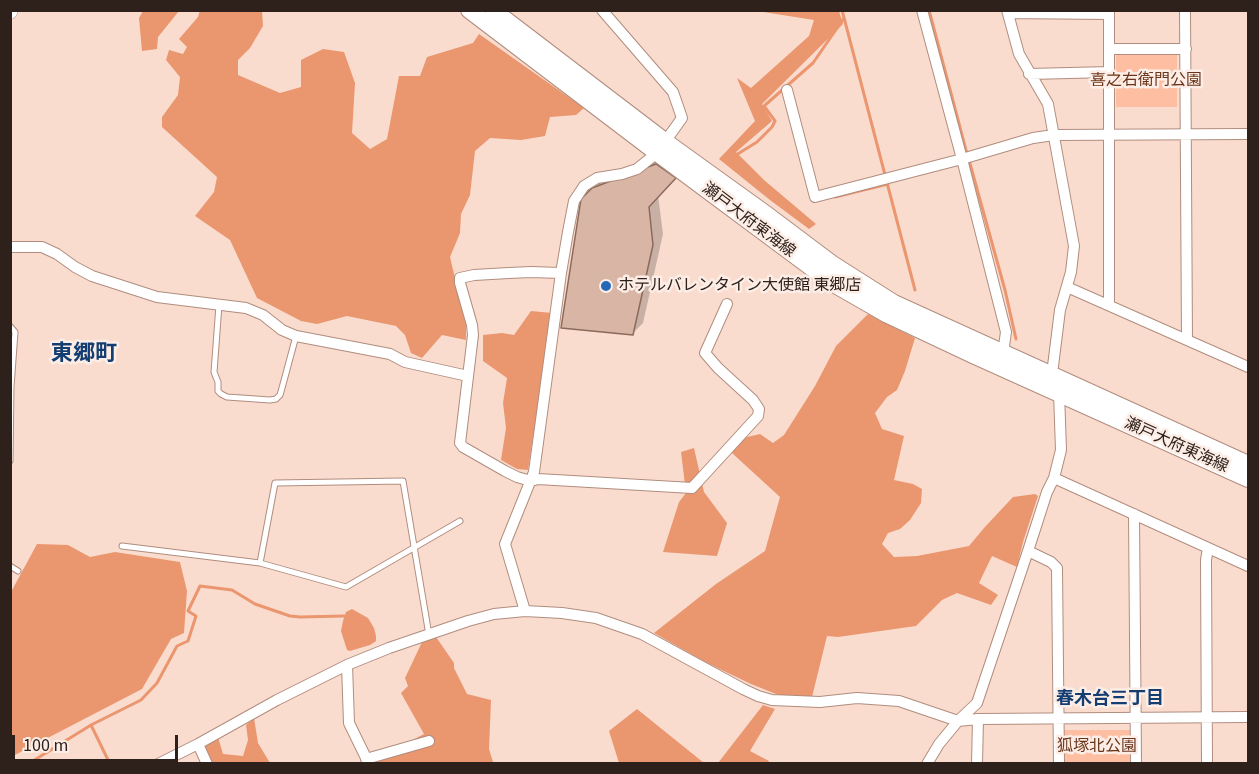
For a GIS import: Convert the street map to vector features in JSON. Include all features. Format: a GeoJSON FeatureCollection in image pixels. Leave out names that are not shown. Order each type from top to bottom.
{"type":"FeatureCollection","features":[{"type":"Feature","properties":{"kind":"main road","name":"瀬戸大府東海線"},"geometry":{"type":"LineString","coordinates":[[469,10],[662,148],[766,214],[831,263],[894,303],[1248,464]]}},
{"type":"Feature","properties":{"kind":"main road","name":"瀬戸大府東海線"},"geometry":{"type":"LineString","coordinates":[[493,10],[832,283],[886,314],[973,355],[1248,478]]}},
{"type":"Feature","properties":{"kind":"street"},"geometry":{"type":"LineString","coordinates":[[525,611],[505,544],[534,472],[561,273],[574,201],[584,186],[597,178],[637,169],[662,148],[682,118],[673,92],[602,10]]}},
{"type":"Feature","properties":{"kind":"street"},"geometry":{"type":"LineString","coordinates":[[922,10],[1006,332],[1003,353]]}},
{"type":"Feature","properties":{"kind":"street"},"geometry":{"type":"LineString","coordinates":[[1185,10],[1187,340]]}},
{"type":"Feature","properties":{"kind":"street"},"geometry":{"type":"LineString","coordinates":[[1052,374],[1060,310],[1071,272],[1074,246],[1048,104],[1019,54],[1008,12],[1109,12],[1109,305]]}},
{"type":"Feature","properties":{"kind":"street"},"geometry":{"type":"LineString","coordinates":[[1110,49],[1186,49]]}},
{"type":"Feature","properties":{"kind":"street"},"geometry":{"type":"LineString","coordinates":[[1029,74],[1110,72]]}},
{"type":"Feature","properties":{"kind":"street"},"geometry":{"type":"LineString","coordinates":[[787,90],[815,196],[962,159],[1033,138],[1054,135],[1248,134]]}},
{"type":"Feature","properties":{"kind":"street"},"geometry":{"type":"LineString","coordinates":[[10,246],[42,247],[92,276],[150,295],[246,308],[296,336],[390,354],[405,362],[468,376]]}},
{"type":"Feature","properties":{"kind":"street"},"geometry":{"type":"LineString","coordinates":[[561,273],[509,273],[460,278],[473,335],[460,443],[463,447],[517,477],[531,481],[692,488],[758,416],[759,409],[753,400],[705,353],[727,304]]}},
{"type":"Feature","properties":{"kind":"street"},"geometry":{"type":"LineString","coordinates":[[1067,287],[1248,367]]}},
{"type":"Feature","properties":{"kind":"street"},"geometry":{"type":"LineString","coordinates":[[927,764],[939,744],[977,703],[1047,492],[1054,478],[1061,450],[1059,393]]}},
{"type":"Feature","properties":{"kind":"street"},"geometry":{"type":"LineString","coordinates":[[1054,478],[1248,566]]}},
{"type":"Feature","properties":{"kind":"street"},"geometry":{"type":"LineString","coordinates":[[1134,514],[1137,764]]}},
{"type":"Feature","properties":{"kind":"street"},"geometry":{"type":"LineString","coordinates":[[1207,764],[1206,560],[1208,548]]}},
{"type":"Feature","properties":{"kind":"street"},"geometry":{"type":"LineString","coordinates":[[1028,552],[1051,562],[1057,568],[1059,764]]}},
{"type":"Feature","properties":{"kind":"street"},"geometry":{"type":"LineString","coordinates":[[158,764],[346,665],[429,634],[494,614],[525,611],[596,618],[642,634],[743,689],[772,700],[820,702],[857,698],[899,701],[958,721],[1248,717]]}},
{"type":"Feature","properties":{"kind":"street"},"geometry":{"type":"LineString","coordinates":[[346,665],[349,723],[368,761],[429,741]]}},
{"type":"Feature","properties":{"kind":"street"},"geometry":{"type":"LineString","coordinates":[[977,764],[978,719]]}},
{"type":"Feature","properties":{"kind":"street"},"geometry":{"type":"LineString","coordinates":[[198,744],[207,764]]}},
{"type":"Feature","properties":{"kind":"lane"},"geometry":{"type":"LineString","coordinates":[[219,305],[214,372],[218,382],[218,391],[227,397],[276,399],[282,388],[296,336]]}},
{"type":"Feature","properties":{"kind":"lane"},"geometry":{"type":"LineString","coordinates":[[10,326],[15,332],[11,387],[10,461]]}},
{"type":"Feature","properties":{"kind":"lane"},"geometry":{"type":"LineString","coordinates":[[260,563],[275,483],[403,480],[429,634]]}},
{"type":"Feature","properties":{"kind":"lane"},"geometry":{"type":"LineString","coordinates":[[122,546],[260,563],[346,587],[460,521]]}},
{"type":"Feature","properties":{"kind":"lane"},"geometry":{"type":"LineString","coordinates":[[10,566],[18,571]]}},
{"type":"Feature","properties":{"kind":"green space","name":"喜之右衛門公園"},"geometry":{"type":"Polygon","coordinates":[[[1177,54],[1177,107],[1116,107],[1116,55],[1177,54]]]}},
{"type":"Feature","properties":{"kind":"green space","name":"狐塚北公園"},"geometry":{"type":"Polygon","coordinates":[[[1062,730],[1131,730],[1131,763],[1062,763],[1062,730]]]}},
{"type":"Feature","properties":{"kind":"shaded area"},"geometry":{"type":"Polygon","coordinates":[[[200,10],[262,11],[263,26],[250,48],[238,60],[238,75],[280,93],[301,87],[301,60],[323,49],[344,52],[355,83],[352,133],[370,149],[387,139],[399,76],[420,76],[427,57],[473,43],[479,34],[584,108],[576,115],[550,117],[545,136],[521,140],[490,138],[475,151],[470,195],[461,214],[460,233],[450,257],[466,325],[466,340],[442,335],[422,358],[411,353],[405,335],[396,326],[347,316],[317,324],[301,321],[257,298],[230,240],[195,216],[214,192],[217,177],[162,127],[162,117],[178,95],[180,77],[166,60],[169,50],[183,54],[187,47],[179,39],[198,17],[200,10]]]}},
{"type":"Feature","properties":{"kind":"shaded area"},"geometry":{"type":"Polygon","coordinates":[[[143,11],[179,11],[158,37],[157,49],[142,51],[139,18],[143,11]]]}},
{"type":"Feature","properties":{"kind":"shaded area"},"geometry":{"type":"Polygon","coordinates":[[[757,11],[839,11],[843,24],[762,104],[772,121],[736,152],[764,180],[816,224],[809,229],[719,159],[755,121],[737,78],[751,88],[809,36],[814,20],[757,11]]]}},
{"type":"Feature","properties":{"kind":"shaded area"},"geometry":{"type":"Polygon","coordinates":[[[531,311],[552,313],[528,470],[517,469],[501,460],[506,428],[503,403],[507,378],[483,361],[483,335],[502,333],[514,335],[531,311]]]}},
{"type":"Feature","properties":{"kind":"shaded area"},"geometry":{"type":"Polygon","coordinates":[[[868,314],[915,338],[897,390],[887,397],[875,413],[882,429],[904,436],[894,480],[913,484],[922,489],[921,503],[910,520],[900,529],[888,533],[882,544],[894,557],[917,556],[969,546],[1013,497],[1035,494],[1038,496],[1017,567],[992,556],[979,583],[998,595],[991,605],[957,593],[942,600],[916,626],[838,637],[827,636],[812,697],[781,696],[705,662],[654,633],[716,584],[765,551],[780,497],[732,453],[743,438],[760,434],[773,443],[784,435],[815,386],[836,346],[868,314]]]}},
{"type":"Feature","properties":{"kind":"shaded area"},"geometry":{"type":"Polygon","coordinates":[[[694,448],[704,492],[727,523],[717,556],[663,552],[679,502],[686,493],[681,452],[694,448]]]}},
{"type":"Feature","properties":{"kind":"shaded area"},"geometry":{"type":"Polygon","coordinates":[[[37,544],[68,545],[90,557],[115,552],[180,562],[187,591],[184,633],[171,639],[142,689],[11,757],[11,592],[37,544]]]}},
{"type":"Feature","properties":{"kind":"shaded area"},"geometry":{"type":"Polygon","coordinates":[[[352,609],[368,618],[374,628],[376,641],[350,651],[347,650],[341,631],[346,612],[352,609]]]}},
{"type":"Feature","properties":{"kind":"shaded area"},"geometry":{"type":"Polygon","coordinates":[[[436,637],[454,663],[454,668],[467,694],[491,700],[489,749],[495,763],[376,764],[374,760],[424,734],[401,693],[408,686],[405,678],[423,640],[436,637]]]}},
{"type":"Feature","properties":{"kind":"shaded area"},"geometry":{"type":"Polygon","coordinates":[[[763,705],[775,709],[750,751],[769,761],[768,763],[718,763],[763,705]]]}},
{"type":"Feature","properties":{"kind":"shaded area"},"geometry":{"type":"Polygon","coordinates":[[[637,709],[704,763],[619,763],[609,731],[637,709]]]}},
{"type":"Feature","properties":{"kind":"shaded area"},"geometry":{"type":"Polygon","coordinates":[[[254,718],[258,743],[270,763],[212,763],[204,746],[218,737],[223,754],[243,756],[248,740],[246,725],[254,718]]]}},
{"type":"Feature","properties":{"kind":"building","name":"ホテルバレンタイン大使館 東郷店"},"geometry":{"type":"Polygon","coordinates":[[[656,164],[676,178],[649,207],[653,245],[633,335],[561,328],[581,199],[592,188],[656,164]]]}},
{"type":"Feature","properties":{"kind":"waterway"},"geometry":{"type":"LineString","coordinates":[[842,10],[915,290]]}},
{"type":"Feature","properties":{"kind":"waterway"},"geometry":{"type":"LineString","coordinates":[[929,10],[967,154]]}},
{"type":"Feature","properties":{"kind":"waterway"},"geometry":{"type":"LineString","coordinates":[[736,155],[757,142],[772,127],[775,121],[764,106],[813,63],[844,18]]}},
{"type":"Feature","properties":{"kind":"waterway"},"geometry":{"type":"LineString","coordinates":[[969,160],[1005,290],[1016,339]]}},
{"type":"Feature","properties":{"kind":"waterway"},"geometry":{"type":"LineString","coordinates":[[835,197],[888,184]]}},
{"type":"Feature","properties":{"kind":"waterway"},"geometry":{"type":"LineString","coordinates":[[28,764],[91,725],[141,700],[157,683],[177,646],[188,641],[196,616],[188,611],[200,586],[232,590],[255,604],[290,616],[344,616]]}},
{"type":"Feature","properties":{"kind":"waterway"},"geometry":{"type":"LineString","coordinates":[[91,725],[110,764]]}},
{"type":"Feature","properties":{"kind":"place","name":"ホテルバレンタイン大使館 東郷店"},"geometry":{"type":"Point","coordinates":[606,286]}},
{"type":"Feature","properties":{"kind":"district","name":"東郷町"},"geometry":{"type":"Point","coordinates":[84,355]}},
{"type":"Feature","properties":{"kind":"district","name":"春木台三丁目"},"geometry":{"type":"Point","coordinates":[1110,700]}}]}
